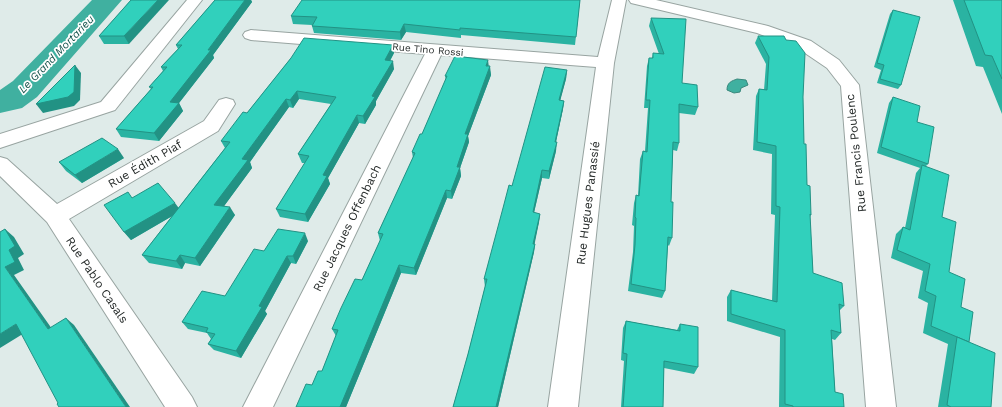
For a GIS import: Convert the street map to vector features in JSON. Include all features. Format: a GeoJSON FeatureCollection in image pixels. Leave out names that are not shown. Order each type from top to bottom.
{"type":"FeatureCollection","features":[{"type":"Feature","properties":{"kind":"street"},"geometry":{"type":"LineString","coordinates":[[0,141],[108,106],[195,0]]}},
{"type":"Feature","properties":{"kind":"street","name":"Rue Hugues Panassié"},"geometry":{"type":"LineString","coordinates":[[563,407],[605,63],[619,0]]}},
{"type":"Feature","properties":{"kind":"street","name":"Rue Francis Poulenc"},"geometry":{"type":"LineString","coordinates":[[636,0],[762,29],[805,44],[833,64],[850,85],[881,407]]}},
{"type":"Feature","properties":{"kind":"street","name":"Rue Tino Rossi"},"geometry":{"type":"LineString","coordinates":[[251,35],[605,63]]}},
{"type":"Feature","properties":{"kind":"street","name":"Rue Jacques Offenbach"},"geometry":{"type":"LineString","coordinates":[[258,407],[436,50]]}},
{"type":"Feature","properties":{"kind":"street","name":"Rue Édith Piaf"},"geometry":{"type":"LineString","coordinates":[[55,216],[211,126],[226,104]]}},
{"type":"Feature","properties":{"kind":"street","name":"Rue Pablo Casals"},"geometry":{"type":"LineString","coordinates":[[0,164],[55,216],[182,407]]}},
{"type":"Feature","properties":{"kind":"shaded area"},"geometry":{"type":"Polygon","coordinates":[[[737,79],[746,80],[748,85],[741,88],[740,92],[734,93],[727,90],[729,84],[737,79]]]}},
{"type":"Feature","properties":{"kind":"building"},"geometry":{"type":"Polygon","coordinates":[[[131,0],[158,0],[124,36],[99,36],[131,0]]]}},
{"type":"Feature","properties":{"kind":"building"},"geometry":{"type":"Polygon","coordinates":[[[215,0],[245,0],[208,50],[211,50],[170,102],[179,103],[154,133],[116,129],[153,87],[149,87],[167,67],[161,67],[182,45],[176,45],[215,0]]]}},
{"type":"Feature","properties":{"kind":"building"},"geometry":{"type":"Polygon","coordinates":[[[302,0],[580,0],[576,37],[460,28],[460,30],[404,24],[400,32],[312,26],[317,17],[291,16],[302,0]]]}},
{"type":"Feature","properties":{"kind":"building"},"geometry":{"type":"Polygon","coordinates":[[[964,0],[1002,0],[1002,79],[992,56],[985,55],[964,0]]]}},
{"type":"Feature","properties":{"kind":"building"},"geometry":{"type":"Polygon","coordinates":[[[893,10],[920,17],[901,85],[880,79],[884,65],[877,63],[893,10]]]}},
{"type":"Feature","properties":{"kind":"building"},"geometry":{"type":"Polygon","coordinates":[[[651,18],[686,19],[682,83],[697,85],[698,107],[679,104],[679,143],[673,142],[671,202],[673,202],[672,238],[668,237],[665,291],[631,284],[635,245],[636,195],[639,196],[643,151],[647,152],[650,100],[646,100],[649,58],[653,58],[653,53],[664,54],[651,18]]]}},
{"type":"Feature","properties":{"kind":"building"},"geometry":{"type":"Polygon","coordinates":[[[758,36],[784,36],[786,40],[796,41],[805,53],[803,97],[804,144],[806,144],[807,185],[810,186],[813,273],[842,283],[844,306],[839,304],[841,333],[831,330],[835,392],[843,394],[844,407],[793,407],[785,404],[785,330],[731,314],[731,290],[777,302],[780,207],[776,206],[776,146],[757,142],[759,89],[767,90],[769,57],[758,36]]]}},
{"type":"Feature","properties":{"kind":"building"},"geometry":{"type":"Polygon","coordinates":[[[304,38],[393,45],[385,60],[393,61],[372,96],[375,97],[363,116],[357,115],[323,175],[327,176],[305,214],[276,209],[309,156],[298,154],[336,97],[297,91],[290,100],[286,99],[242,159],[248,160],[214,205],[230,207],[195,258],[180,255],[176,261],[142,255],[230,142],[221,141],[243,112],[247,113],[291,58],[304,38]]]}},
{"type":"Feature","properties":{"kind":"building"},"geometry":{"type":"Polygon","coordinates":[[[455,56],[488,60],[486,66],[490,66],[465,134],[468,134],[457,167],[460,167],[451,191],[446,190],[414,268],[399,265],[340,407],[296,407],[306,384],[312,385],[318,371],[322,371],[338,330],[332,329],[355,279],[362,280],[383,234],[378,233],[415,153],[412,152],[420,134],[422,134],[447,76],[445,76],[455,56]]]}},
{"type":"Feature","properties":{"kind":"building"},"geometry":{"type":"Polygon","coordinates":[[[75,65],[74,92],[68,97],[36,104],[75,65]]]}},
{"type":"Feature","properties":{"kind":"building"},"geometry":{"type":"Polygon","coordinates":[[[545,67],[567,70],[559,100],[564,101],[555,142],[557,142],[549,171],[542,170],[533,212],[540,214],[533,244],[535,244],[496,407],[453,407],[487,279],[484,279],[509,185],[512,186],[545,67]]]}},
{"type":"Feature","properties":{"kind":"building"},"geometry":{"type":"Polygon","coordinates":[[[893,97],[920,106],[917,122],[934,127],[928,164],[881,147],[893,97]]]}},
{"type":"Feature","properties":{"kind":"building"},"geometry":{"type":"Polygon","coordinates":[[[102,138],[118,149],[75,175],[59,162],[102,138]]]}},
{"type":"Feature","properties":{"kind":"building"},"geometry":{"type":"Polygon","coordinates":[[[922,165],[949,175],[942,217],[956,222],[949,272],[965,279],[961,307],[973,312],[969,342],[931,326],[936,296],[925,291],[930,264],[897,250],[903,227],[910,230],[922,165]]]}},
{"type":"Feature","properties":{"kind":"building"},"geometry":{"type":"Polygon","coordinates":[[[158,183],[175,203],[124,232],[104,205],[128,192],[132,198],[158,183]]]}},
{"type":"Feature","properties":{"kind":"building"},"geometry":{"type":"Polygon","coordinates":[[[5,229],[15,246],[9,250],[15,262],[5,267],[48,329],[66,318],[126,407],[59,407],[16,324],[0,334],[0,232],[5,229]]]}},
{"type":"Feature","properties":{"kind":"building"},"geometry":{"type":"Polygon","coordinates":[[[278,229],[305,233],[293,256],[287,256],[259,306],[262,307],[236,351],[208,344],[215,334],[206,332],[208,328],[182,322],[202,291],[225,296],[254,249],[264,251],[278,229]]]}},
{"type":"Feature","properties":{"kind":"building"},"geometry":{"type":"Polygon","coordinates":[[[626,321],[680,331],[680,324],[698,327],[698,367],[664,361],[663,407],[623,407],[627,354],[623,353],[626,321]]]}},
{"type":"Feature","properties":{"kind":"building"},"geometry":{"type":"Polygon","coordinates":[[[957,337],[995,353],[991,407],[951,407],[947,405],[957,337]]]}},
{"type":"Feature","properties":{"kind":"waterway","name":"Le Grand Mortarieu"},"geometry":{"type":"LineString","coordinates":[[0,102],[10,100],[25,89],[108,0]]}}]}
